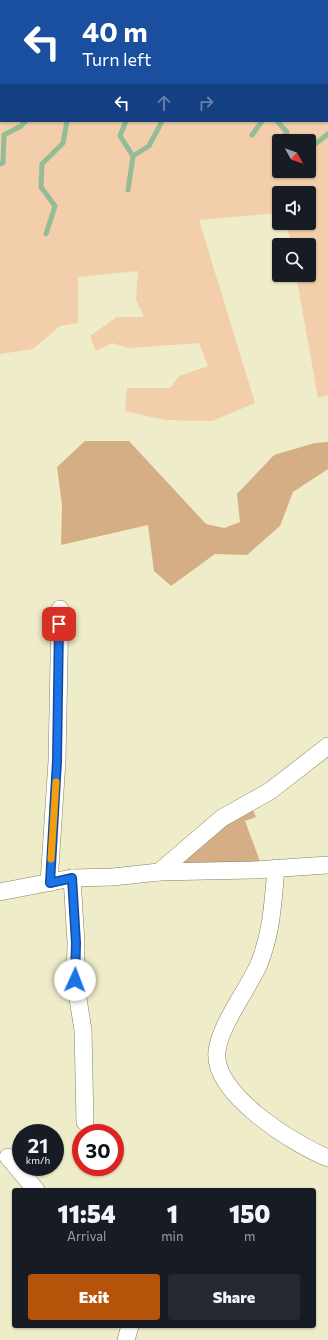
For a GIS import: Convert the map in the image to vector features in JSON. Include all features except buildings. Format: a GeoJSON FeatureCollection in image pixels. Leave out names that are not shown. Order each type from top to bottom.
{"type":"FeatureCollection","features":[{"type":"Feature","properties":{"kind":"street"},"geometry":{"type":"LineString","coordinates":[[50,883],[57,761],[60,609]]}},
{"type":"Feature","properties":{"kind":"street"},"geometry":{"type":"LineString","coordinates":[[159,872],[222,818],[270,791],[328,746]]}},
{"type":"Feature","properties":{"kind":"street"},"geometry":{"type":"LineString","coordinates":[[0,892],[72,878],[113,877],[159,872],[253,870],[328,865]]}},
{"type":"Feature","properties":{"kind":"street"},"geometry":{"type":"LineString","coordinates":[[276,868],[272,915],[268,937],[259,964],[230,1018],[221,1040],[217,1051],[218,1063],[228,1086],[266,1122],[305,1148],[328,1158]]}},
{"type":"Feature","properties":{"kind":"street"},"geometry":{"type":"LineString","coordinates":[[72,878],[76,943],[75,980],[83,1030],[85,1122]]}},
{"type":"Feature","properties":{"kind":"street"},"geometry":{"type":"LineString","coordinates":[[8,1157],[34,1188]]}},
{"type":"Feature","properties":{"kind":"street"},"geometry":{"type":"LineString","coordinates":[[126,1340],[129,1328]]}},
{"type":"Feature","properties":{"kind":"shaded area"},"geometry":{"type":"Polygon","coordinates":[[[0,122],[328,122],[328,395],[318,398],[297,282],[316,282],[316,238],[290,238],[288,230],[316,230],[316,186],[272,186],[272,214],[199,220],[255,403],[212,421],[165,420],[125,411],[127,388],[170,388],[179,376],[208,366],[199,343],[129,348],[112,343],[96,351],[90,336],[117,317],[144,317],[136,300],[138,271],[78,277],[78,323],[60,326],[33,349],[0,354],[0,122]]]}},
{"type":"Feature","properties":{"kind":"shaded area"},"geometry":{"type":"Polygon","coordinates":[[[85,441],[129,441],[206,524],[224,528],[240,522],[237,494],[274,455],[315,443],[328,442],[328,469],[293,492],[280,526],[247,555],[215,554],[171,586],[154,571],[148,525],[61,545],[62,505],[57,467],[85,441]]]}},
{"type":"Feature","properties":{"kind":"shaded area"},"geometry":{"type":"Polygon","coordinates":[[[250,803],[256,817],[245,821],[261,864],[178,866],[250,803]]]}},
{"type":"Feature","properties":{"kind":"waterway"},"geometry":{"type":"LineString","coordinates":[[0,164],[3,163],[4,135],[21,126],[25,122]]}},
{"type":"Feature","properties":{"kind":"waterway"},"geometry":{"type":"LineString","coordinates":[[46,234],[55,206],[41,187],[42,164],[63,143],[67,122]]}},
{"type":"Feature","properties":{"kind":"waterway"},"geometry":{"type":"LineString","coordinates":[[126,122],[120,136],[133,156],[128,190]]}},
{"type":"Feature","properties":{"kind":"waterway"},"geometry":{"type":"LineString","coordinates":[[133,156],[149,146],[161,122]]}},
{"type":"Feature","properties":{"kind":"waterway"},"geometry":{"type":"LineString","coordinates":[[252,135],[261,122]]}},
{"type":"Feature","properties":{"kind":"waterway"},"geometry":{"type":"LineString","coordinates":[[278,122],[287,132],[285,134]]}},
{"type":"Feature","properties":{"kind":"waterway"},"geometry":{"type":"LineString","coordinates":[[316,143],[328,134]]}},
{"type":"Feature","properties":{"kind":"slow traffic"},"geometry":{"type":"LineString","coordinates":[[51,859],[56,782]]}},
{"type":"Feature","properties":{"kind":"route"},"geometry":{"type":"LineString","coordinates":[[59,624],[57,761],[50,883],[72,878],[76,943],[75,980]]}}]}
